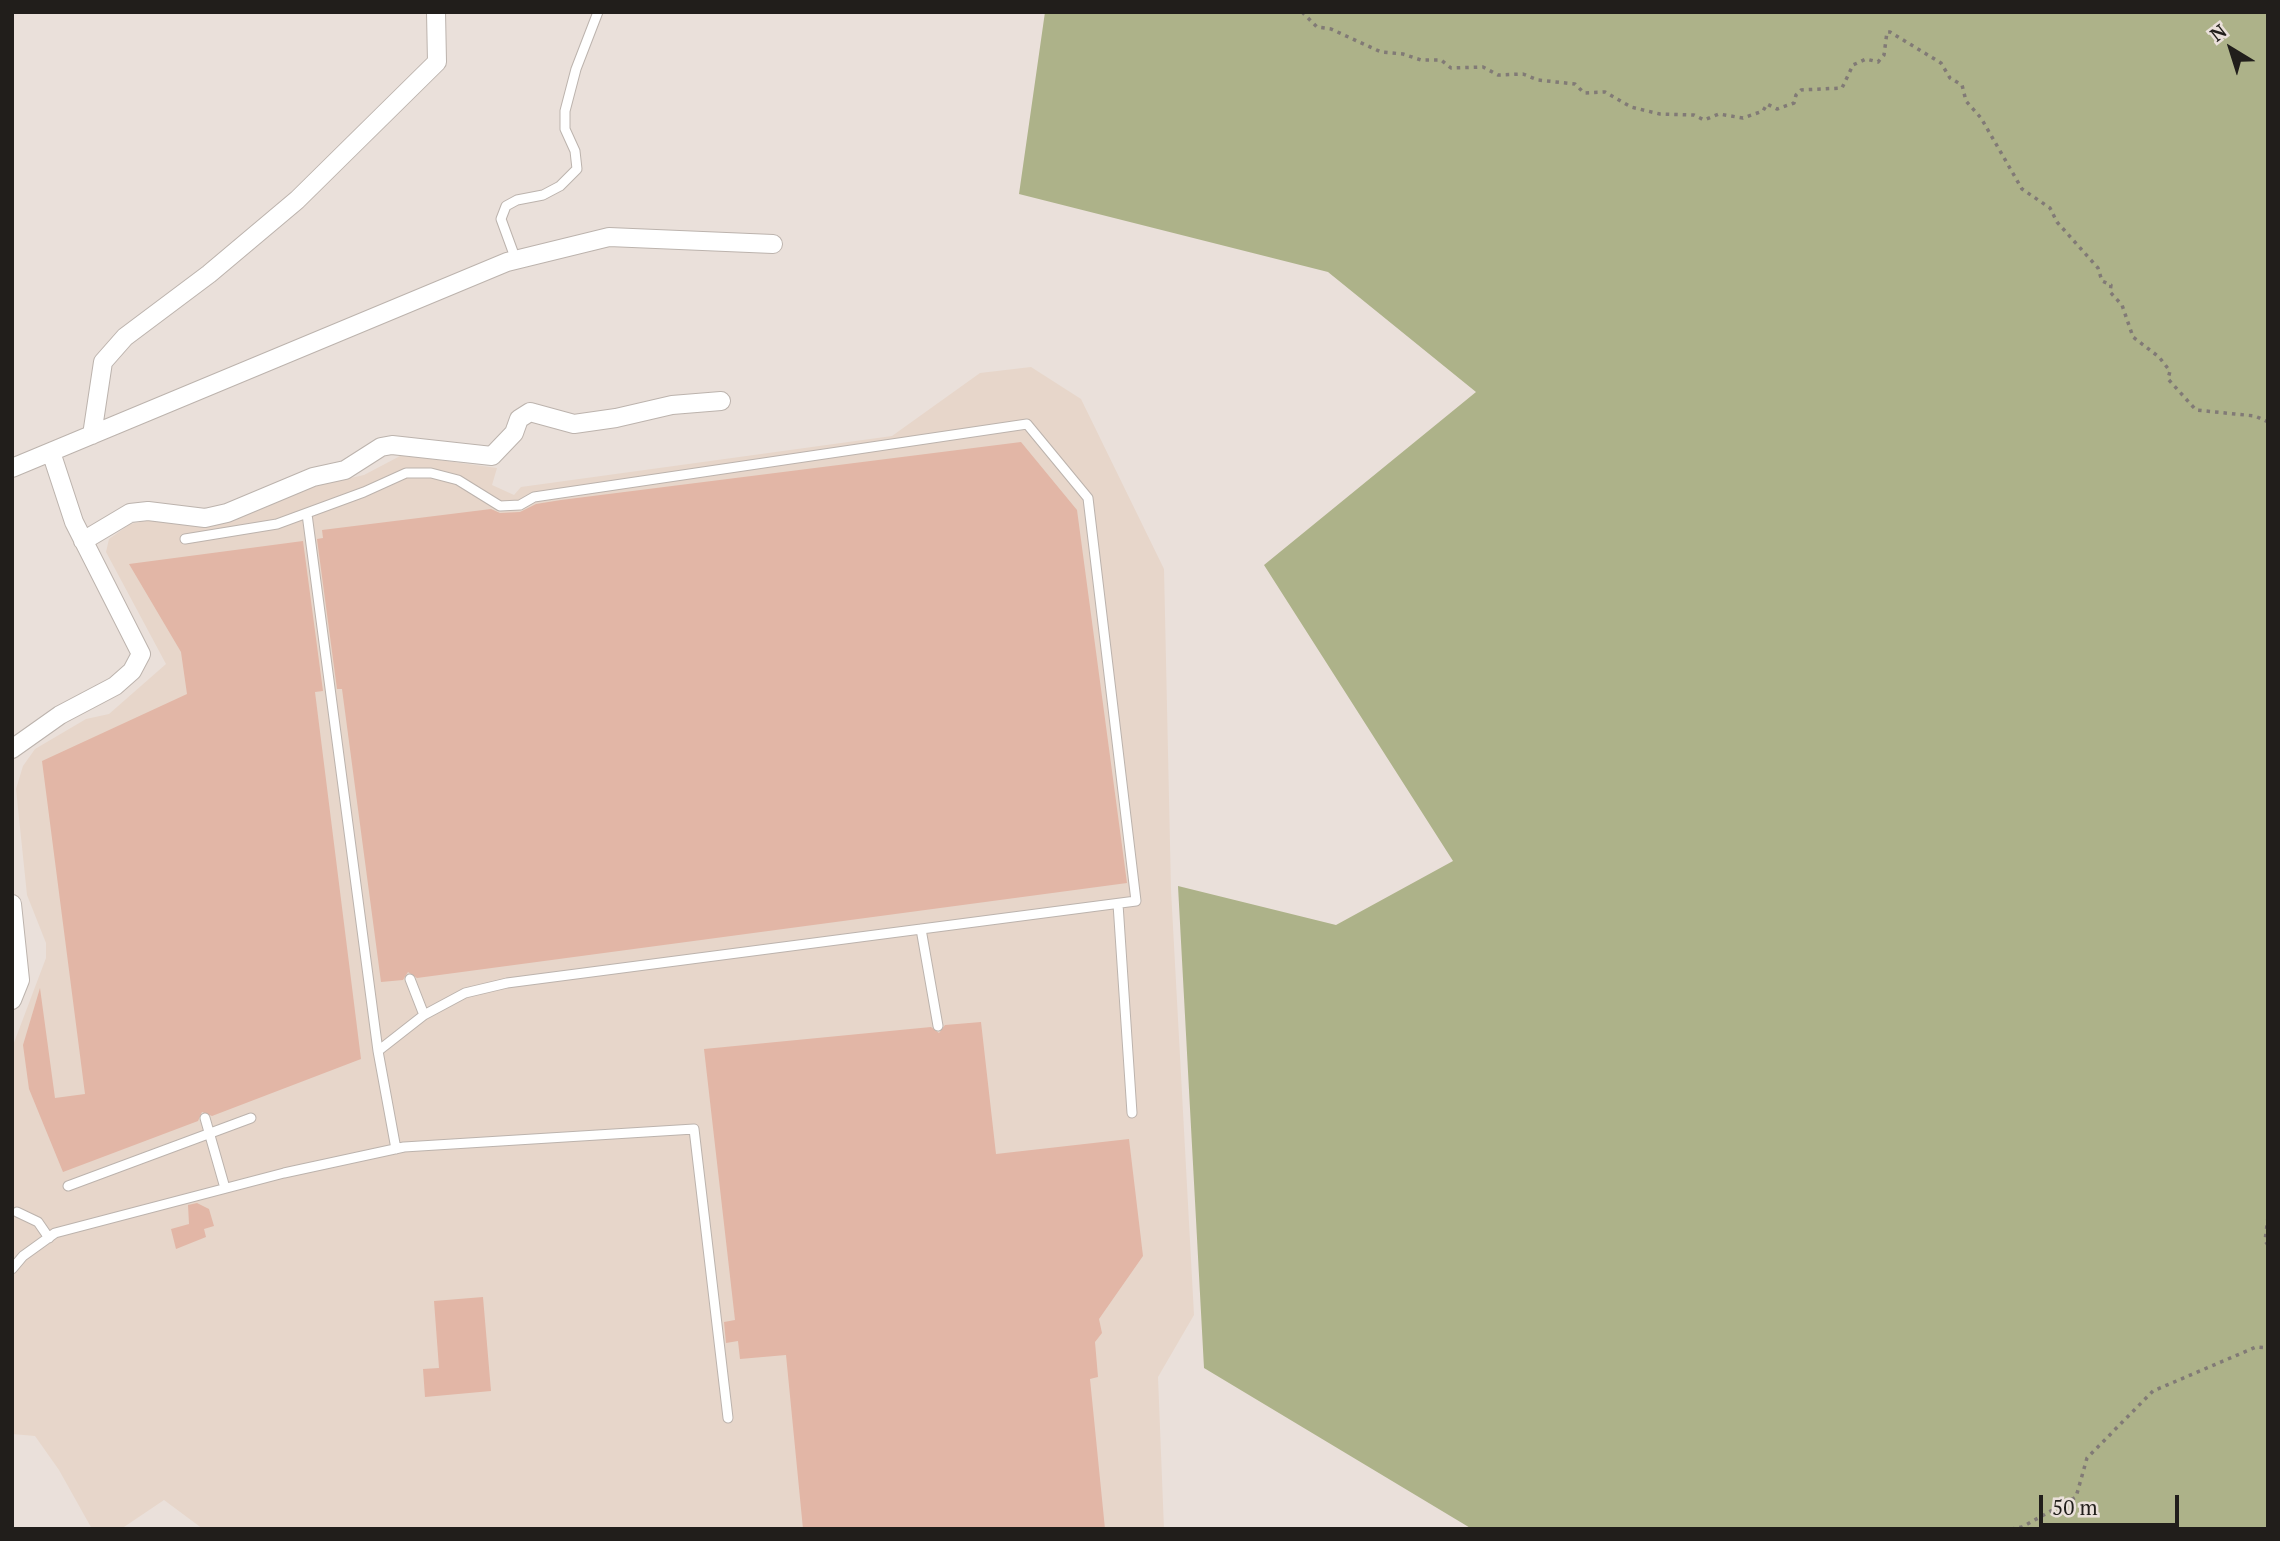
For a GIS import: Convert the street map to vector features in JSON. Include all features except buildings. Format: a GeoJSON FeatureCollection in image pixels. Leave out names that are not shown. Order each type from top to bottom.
{"type":"FeatureCollection","features":[{"type":"Feature","properties":{"kind":"street"},"geometry":{"type":"LineString","coordinates":[[92,435],[103,362],[125,337],[209,274],[297,200],[438,62],[436,12]]}},
{"type":"Feature","properties":{"kind":"street"},"geometry":{"type":"LineString","coordinates":[[12,468],[516,260],[609,237],[773,244]]}},
{"type":"Feature","properties":{"kind":"street"},"geometry":{"type":"LineString","coordinates":[[83,541],[130,513],[148,512],[205,518],[227,513],[313,477],[345,470],[361,463],[381,447],[392,445],[492,456],[514,433],[519,419],[530,412],[574,424],[616,418],[672,405],[722,401]]}},
{"type":"Feature","properties":{"kind":"street"},"geometry":{"type":"LineString","coordinates":[[12,749],[60,715],[115,686],[132,671],[141,654],[83,541],[60,485],[51,452]]}},
{"type":"Feature","properties":{"kind":"street"},"geometry":{"type":"LineString","coordinates":[[12,904],[20,980],[12,1000]]}},
{"type":"Feature","properties":{"kind":"lane"},"geometry":{"type":"LineString","coordinates":[[516,260],[501,219],[506,206],[517,200],[543,195],[560,186],[577,169],[575,151],[565,129],[565,111],[576,69],[598,12]]}},
{"type":"Feature","properties":{"kind":"lane"},"geometry":{"type":"LineString","coordinates":[[185,540],[277,524],[406,473],[430,473],[458,480],[500,506],[520,505],[534,497],[1027,424],[1088,498],[1136,901],[507,983],[465,993],[424,1014],[378,1051]]}},
{"type":"Feature","properties":{"kind":"lane"},"geometry":{"type":"LineString","coordinates":[[307,514],[378,1051],[397,1149]]}},
{"type":"Feature","properties":{"kind":"lane"},"geometry":{"type":"LineString","coordinates":[[1118,904],[1132,1113]]}},
{"type":"Feature","properties":{"kind":"lane"},"geometry":{"type":"LineString","coordinates":[[921,929],[938,1026]]}},
{"type":"Feature","properties":{"kind":"lane"},"geometry":{"type":"LineString","coordinates":[[410,979],[424,1014]]}},
{"type":"Feature","properties":{"kind":"lane"},"geometry":{"type":"LineString","coordinates":[[205,1118],[225,1188]]}},
{"type":"Feature","properties":{"kind":"lane"},"geometry":{"type":"LineString","coordinates":[[68,1186],[251,1118]]}},
{"type":"Feature","properties":{"kind":"lane"},"geometry":{"type":"LineString","coordinates":[[12,1269],[23,1256],[55,1233],[225,1188],[397,1149],[695,1129],[728,1418]]}},
{"type":"Feature","properties":{"kind":"lane"},"geometry":{"type":"LineString","coordinates":[[17,1212],[38,1222],[49,1238]]}},
{"type":"Feature","properties":{"kind":"path"},"geometry":{"type":"LineString","coordinates":[[1302,12],[1317,27],[1331,29],[1381,52],[1441,61],[1451,68],[1483,67],[1498,75],[1523,74],[1538,80],[1575,84],[1584,93],[1605,92],[1632,107],[1660,114],[1694,115],[1703,120],[1719,114],[1742,118],[1763,111],[1767,104],[1777,109],[1794,103],[1801,90],[1842,88],[1847,83],[1853,65],[1866,59],[1878,62],[1884,55],[1886,32],[1890,33],[1941,62],[1950,78],[1962,85],[1966,101],[1981,118],[1985,130],[2022,189],[2050,208],[2057,222],[2098,268],[2102,281],[2111,285],[2110,292],[2122,305],[2133,337],[2160,357],[2170,371],[2168,379],[2196,410],[2255,416],[2268,422]]}},
{"type":"Feature","properties":{"kind":"path"},"geometry":{"type":"LineString","coordinates":[[2268,1217],[2264,1241],[2268,1245]]}},
{"type":"Feature","properties":{"kind":"path"},"geometry":{"type":"LineString","coordinates":[[2011,1529],[2022,1527],[2076,1497],[2087,1458],[2153,1391],[2256,1347],[2268,1348]]}},
{"type":"Feature","properties":{"kind":"shaded area"},"geometry":{"type":"Polygon","coordinates":[[[1031,367],[1081,399],[1164,569],[1171,890],[1194,1315],[1158,1377],[1164,1529],[203,1529],[164,1500],[121,1529],[92,1529],[59,1470],[35,1436],[12,1434],[12,1048],[46,958],[46,943],[27,895],[16,789],[23,766],[35,749],[86,719],[109,714],[166,664],[106,552],[109,539],[130,524],[156,519],[211,526],[240,517],[301,489],[364,475],[402,455],[497,468],[492,485],[514,495],[521,487],[892,436],[980,373],[1031,367]]]}},
{"type":"Feature","properties":{"kind":"green space"},"geometry":{"type":"Polygon","coordinates":[[[1045,12],[2268,12],[2268,1529],[1472,1529],[1204,1368],[1178,886],[1336,925],[1453,861],[1264,565],[1476,392],[1328,272],[1019,194],[1045,12]]]}}]}
